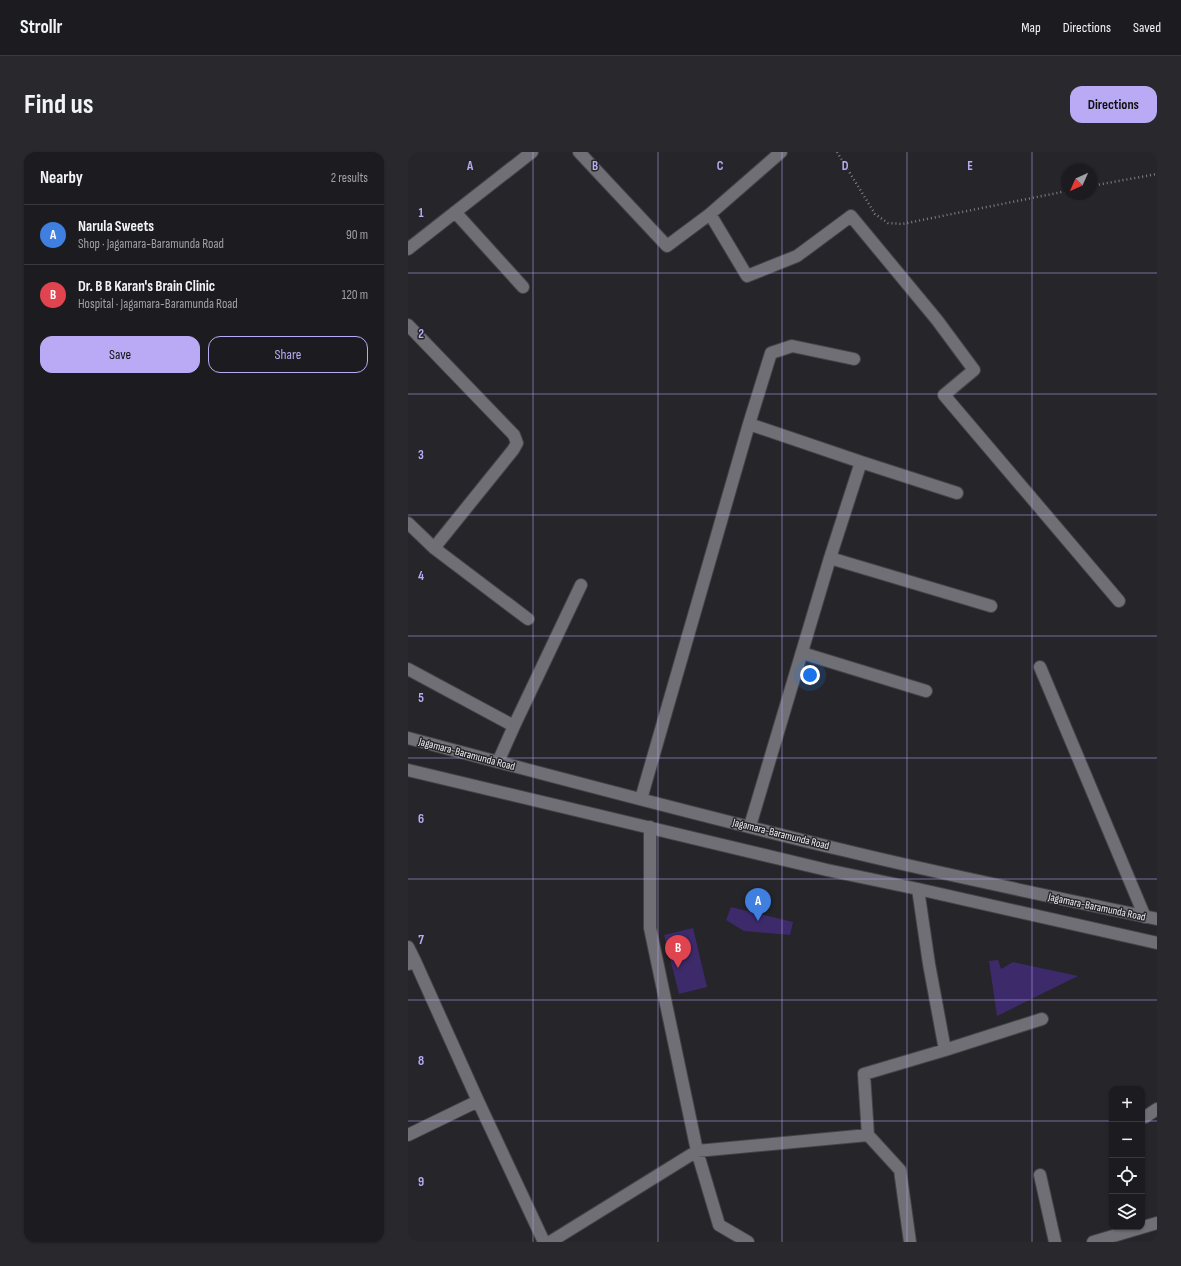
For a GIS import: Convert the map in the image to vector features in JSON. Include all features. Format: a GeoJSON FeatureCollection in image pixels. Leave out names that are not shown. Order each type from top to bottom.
{"type":"FeatureCollection","features":[{"type":"Feature","properties":{"kind":"street"},"geometry":{"type":"LineString","coordinates":[[408,249],[532,152]]}},
{"type":"Feature","properties":{"kind":"street"},"geometry":{"type":"LineString","coordinates":[[579,152],[667,246],[710,214],[781,152]]}},
{"type":"Feature","properties":{"kind":"street"},"geometry":{"type":"LineString","coordinates":[[455,212],[523,287]]}},
{"type":"Feature","properties":{"kind":"street"},"geometry":{"type":"LineString","coordinates":[[710,214],[748,276],[797,256],[851,216],[937,320],[974,370],[944,395],[1119,601]]}},
{"type":"Feature","properties":{"kind":"street"},"geometry":{"type":"LineString","coordinates":[[408,325],[514,435],[517,443],[514,450],[434,548]]}},
{"type":"Feature","properties":{"kind":"street"},"geometry":{"type":"LineString","coordinates":[[641,799],[749,424],[771,353],[792,346],[854,360]]}},
{"type":"Feature","properties":{"kind":"street"},"geometry":{"type":"LineString","coordinates":[[749,424],[861,462],[957,492]]}},
{"type":"Feature","properties":{"kind":"street"},"geometry":{"type":"LineString","coordinates":[[750,826],[830,558],[861,462]]}},
{"type":"Feature","properties":{"kind":"street"},"geometry":{"type":"LineString","coordinates":[[408,522],[434,548],[528,619]]}},
{"type":"Feature","properties":{"kind":"street"},"geometry":{"type":"LineString","coordinates":[[830,558],[991,606]]}},
{"type":"Feature","properties":{"kind":"street"},"geometry":{"type":"LineString","coordinates":[[498,762],[581,585]]}},
{"type":"Feature","properties":{"kind":"street"},"geometry":{"type":"LineString","coordinates":[[802,652],[926,691]]}},
{"type":"Feature","properties":{"kind":"street"},"geometry":{"type":"LineString","coordinates":[[1040,666],[1151,918]]}},
{"type":"Feature","properties":{"kind":"street"},"geometry":{"type":"LineString","coordinates":[[408,669],[514,726]]}},
{"type":"Feature","properties":{"kind":"street","name":"Jagamara-Baramunda Road"},"geometry":{"type":"LineString","coordinates":[[408,738],[847,851],[1018,890],[1151,918]]}},
{"type":"Feature","properties":{"kind":"street","name":"Jagamara-Baramunda Road"},"geometry":{"type":"LineString","coordinates":[[408,770],[827,870],[1157,943]]}},
{"type":"Feature","properties":{"kind":"street"},"geometry":{"type":"LineString","coordinates":[[650,827],[650,928],[698,1151],[719,1226],[748,1242]]}},
{"type":"Feature","properties":{"kind":"street"},"geometry":{"type":"LineString","coordinates":[[918,889],[929,964],[945,1050]]}},
{"type":"Feature","properties":{"kind":"street"},"geometry":{"type":"LineString","coordinates":[[408,946],[412,963],[544,1242]]}},
{"type":"Feature","properties":{"kind":"street"},"geometry":{"type":"LineString","coordinates":[[910,1242],[900,1170],[868,1135],[864,1074],[1042,1019]]}},
{"type":"Feature","properties":{"kind":"street"},"geometry":{"type":"LineString","coordinates":[[408,1136],[478,1101]]}},
{"type":"Feature","properties":{"kind":"street"},"geometry":{"type":"LineString","coordinates":[[1145,1117],[1157,1109]]}},
{"type":"Feature","properties":{"kind":"street"},"geometry":{"type":"LineString","coordinates":[[550,1242],[698,1151],[868,1135]]}},
{"type":"Feature","properties":{"kind":"street"},"geometry":{"type":"LineString","coordinates":[[1040,1175],[1055,1242]]}},
{"type":"Feature","properties":{"kind":"street"},"geometry":{"type":"LineString","coordinates":[[1093,1242],[1157,1222]]}},
{"type":"Feature","properties":{"kind":"path"},"geometry":{"type":"LineString","coordinates":[[837,152],[875,214],[888,223],[902,224],[1061,192]]}},
{"type":"Feature","properties":{"kind":"path"},"geometry":{"type":"LineString","coordinates":[[1097,185],[1157,174]]}},
{"type":"Feature","properties":{"kind":"building"},"geometry":{"type":"Polygon","coordinates":[[[731,907],[793,922],[790,935],[744,931],[726,920],[731,907]]]}},
{"type":"Feature","properties":{"kind":"building"},"geometry":{"type":"Polygon","coordinates":[[[693,928],[707,987],[679,994],[664,935],[693,928]]]}},
{"type":"Feature","properties":{"kind":"building"},"geometry":{"type":"Polygon","coordinates":[[[998,960],[1001,969],[1013,962],[1078,976],[997,1016],[989,961],[998,960]]]}},
{"type":"Feature","properties":{"kind":"place","name":"Narula Sweets"},"geometry":{"type":"Point","coordinates":[758,921]}},
{"type":"Feature","properties":{"kind":"place","name":"Dr. B B Karan's Brain Clinic"},"geometry":{"type":"Point","coordinates":[678,968]}}]}
